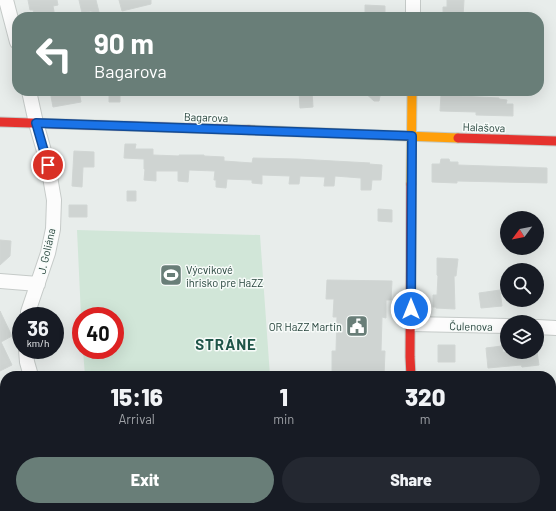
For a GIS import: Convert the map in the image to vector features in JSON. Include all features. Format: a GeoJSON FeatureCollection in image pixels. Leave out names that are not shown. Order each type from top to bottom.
{"type":"FeatureCollection","features":[{"type":"Feature","properties":{"kind":"street"},"geometry":{"type":"LineString","coordinates":[[6,0],[12,23]]}},
{"type":"Feature","properties":{"kind":"street"},"geometry":{"type":"LineString","coordinates":[[413,0],[413,12]]}},
{"type":"Feature","properties":{"kind":"street","name":"J. Goliána"},"geometry":{"type":"LineString","coordinates":[[30,96],[48,165],[54,200],[53,229],[48,253],[30,307]]}},
{"type":"Feature","properties":{"kind":"street"},"geometry":{"type":"LineString","coordinates":[[411,371],[412,96]]}},
{"type":"Feature","properties":{"kind":"street","name":"Bagarova"},"geometry":{"type":"LineString","coordinates":[[0,122],[412,136]]}},
{"type":"Feature","properties":{"kind":"street","name":"Halašova"},"geometry":{"type":"LineString","coordinates":[[412,136],[556,141]]}},
{"type":"Feature","properties":{"kind":"street"},"geometry":{"type":"LineString","coordinates":[[0,281],[38,284]]}},
{"type":"Feature","properties":{"kind":"street","name":"Čulenova"},"geometry":{"type":"LineString","coordinates":[[411,324],[500,326]]}},
{"type":"Feature","properties":{"kind":"street"},"geometry":{"type":"LineString","coordinates":[[544,327],[556,328]]}},
{"type":"Feature","properties":{"kind":"street"},"geometry":{"type":"LineString","coordinates":[[27,359],[30,371]]}},
{"type":"Feature","properties":{"kind":"green space","name":"Výcvikové ihrisko pre HaZZ"},"geometry":{"type":"Polygon","coordinates":[[[77,230],[260,235],[270,371],[85,371],[84,359],[124,359],[124,307],[81,307],[77,230]]]}},
{"type":"Feature","properties":{"kind":"building"},"geometry":{"type":"Polygon","coordinates":[[[28,0],[57,0],[58,5],[53,6],[54,12],[34,12],[33,10],[30,10],[28,0]]]}},
{"type":"Feature","properties":{"kind":"building"},"geometry":{"type":"Polygon","coordinates":[[[79,0],[96,0],[99,12],[82,12],[79,0]]]}},
{"type":"Feature","properties":{"kind":"building"},"geometry":{"type":"Polygon","coordinates":[[[119,0],[151,0],[151,4],[122,11],[119,0]]]}},
{"type":"Feature","properties":{"kind":"building"},"geometry":{"type":"Polygon","coordinates":[[[447,0],[464,0],[463,12],[443,12],[443,7],[447,7],[447,0]]]}},
{"type":"Feature","properties":{"kind":"building"},"geometry":{"type":"Polygon","coordinates":[[[365,5],[385,6],[385,12],[365,12],[365,5]]]}},
{"type":"Feature","properties":{"kind":"building"},"geometry":{"type":"Polygon","coordinates":[[[51,96],[80,96],[81,102],[53,107],[51,96]]]}},
{"type":"Feature","properties":{"kind":"building"},"geometry":{"type":"Polygon","coordinates":[[[109,96],[120,96],[120,102],[109,102],[109,96]]]}},
{"type":"Feature","properties":{"kind":"building"},"geometry":{"type":"Polygon","coordinates":[[[299,96],[312,96],[313,107],[300,108],[299,96]]]}},
{"type":"Feature","properties":{"kind":"building"},"geometry":{"type":"Polygon","coordinates":[[[368,96],[380,96],[379,101],[374,101],[368,96]]]}},
{"type":"Feature","properties":{"kind":"building"},"geometry":{"type":"Polygon","coordinates":[[[441,96],[499,98],[507,100],[506,104],[513,104],[513,116],[476,115],[476,112],[440,111],[441,96]]]}},
{"type":"Feature","properties":{"kind":"building"},"geometry":{"type":"Polygon","coordinates":[[[125,144],[136,144],[135,149],[153,149],[153,155],[204,155],[224,157],[224,161],[252,163],[253,158],[370,163],[369,164],[382,165],[381,180],[372,180],[371,190],[361,190],[361,178],[335,176],[334,186],[324,186],[325,177],[300,176],[299,184],[289,184],[290,176],[262,175],[262,184],[252,183],[252,180],[227,179],[226,188],[216,187],[216,180],[214,180],[215,171],[189,170],[188,182],[178,181],[178,171],[156,171],[156,181],[144,180],[144,159],[124,158],[125,144]]]}},
{"type":"Feature","properties":{"kind":"building"},"geometry":{"type":"Polygon","coordinates":[[[74,151],[94,152],[94,167],[83,167],[82,187],[72,186],[74,151]]]}},
{"type":"Feature","properties":{"kind":"building"},"geometry":{"type":"Polygon","coordinates":[[[441,159],[449,159],[450,162],[458,162],[458,165],[547,168],[547,183],[457,181],[457,183],[432,182],[432,164],[440,164],[441,159]]]}},
{"type":"Feature","properties":{"kind":"building"},"geometry":{"type":"Polygon","coordinates":[[[127,191],[136,191],[136,201],[127,201],[127,191]]]}},
{"type":"Feature","properties":{"kind":"building"},"geometry":{"type":"Polygon","coordinates":[[[69,205],[87,205],[87,217],[69,217],[69,205]]]}},
{"type":"Feature","properties":{"kind":"building"},"geometry":{"type":"Polygon","coordinates":[[[378,209],[392,210],[392,222],[378,221],[378,209]]]}},
{"type":"Feature","properties":{"kind":"building"},"geometry":{"type":"Polygon","coordinates":[[[0,240],[11,241],[10,256],[0,265],[0,240]]]}},
{"type":"Feature","properties":{"kind":"building"},"geometry":{"type":"Polygon","coordinates":[[[437,258],[458,259],[456,276],[454,276],[455,309],[433,307],[433,295],[437,295],[437,258]]]}},
{"type":"Feature","properties":{"kind":"building"},"geometry":{"type":"Polygon","coordinates":[[[327,280],[392,281],[391,300],[386,300],[386,318],[382,317],[381,351],[385,351],[384,371],[332,371],[332,351],[336,351],[337,317],[333,317],[334,299],[326,299],[327,280]]]}},
{"type":"Feature","properties":{"kind":"building"},"geometry":{"type":"Polygon","coordinates":[[[500,290],[500,306],[481,308],[479,293],[500,290]]]}},
{"type":"Feature","properties":{"kind":"building"},"geometry":{"type":"Polygon","coordinates":[[[0,311],[12,336],[1,342],[12,365],[0,371],[0,311]]]}},
{"type":"Feature","properties":{"kind":"building"},"geometry":{"type":"Polygon","coordinates":[[[438,345],[455,345],[455,362],[438,362],[438,345]]]}},
{"type":"Feature","properties":{"kind":"building"},"geometry":{"type":"Polygon","coordinates":[[[500,346],[500,359],[538,359],[539,365],[488,368],[486,348],[500,346]]]}},
{"type":"Feature","properties":{"kind":"traffic: slow"},"geometry":{"type":"LineString","coordinates":[[411,184],[412,96]]}},
{"type":"Feature","properties":{"kind":"traffic: slow"},"geometry":{"type":"LineString","coordinates":[[249,130],[458,138]]}},
{"type":"Feature","properties":{"kind":"traffic: jam"},"geometry":{"type":"LineString","coordinates":[[0,122],[249,130]]}},
{"type":"Feature","properties":{"kind":"traffic: jam"},"geometry":{"type":"LineString","coordinates":[[458,138],[556,141]]}},
{"type":"Feature","properties":{"kind":"traffic: jam"},"geometry":{"type":"LineString","coordinates":[[411,184],[411,371]]}},
{"type":"Feature","properties":{"kind":"place","name":"Výcvikové ihrisko pre HaZZ"},"geometry":{"type":"Point","coordinates":[171,275]}},
{"type":"Feature","properties":{"kind":"place","name":"OR HaZZ Martin"},"geometry":{"type":"Point","coordinates":[357,326]}},
{"type":"Feature","properties":{"kind":"district","name":"STRÁNE"},"geometry":{"type":"Point","coordinates":[226,344]}},
{"type":"Feature","properties":{"kind":"route"},"geometry":{"type":"LineString","coordinates":[[48,165],[36,123],[412,136],[411,309]]}}]}
